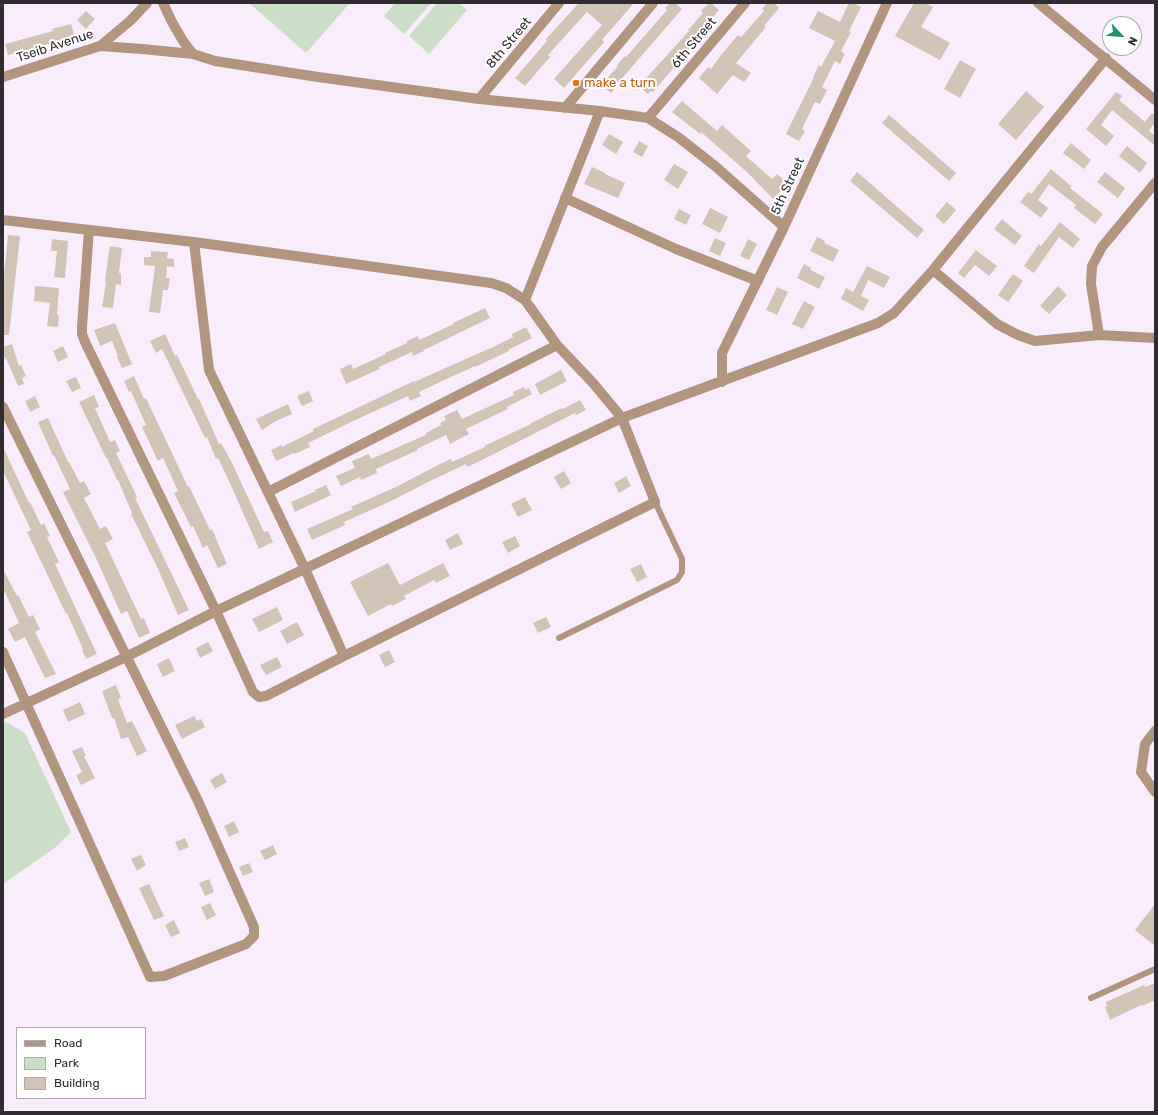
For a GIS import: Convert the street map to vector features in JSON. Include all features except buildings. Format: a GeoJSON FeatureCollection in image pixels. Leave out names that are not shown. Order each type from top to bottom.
{"type":"FeatureCollection","features":[{"type":"Feature","properties":{"kind":"street","name":"Tseib Avenue"},"geometry":{"type":"LineString","coordinates":[[3,77],[100,46],[130,21],[147,3]]}},
{"type":"Feature","properties":{"kind":"street"},"geometry":{"type":"LineString","coordinates":[[163,3],[183,41],[193,54]]}},
{"type":"Feature","properties":{"kind":"street","name":"8th Street"},"geometry":{"type":"LineString","coordinates":[[479,99],[560,3]]}},
{"type":"Feature","properties":{"kind":"street"},"geometry":{"type":"LineString","coordinates":[[565,108],[653,3]]}},
{"type":"Feature","properties":{"kind":"street","name":"6th Street"},"geometry":{"type":"LineString","coordinates":[[648,118],[745,3]]}},
{"type":"Feature","properties":{"kind":"street","name":"5th Street"},"geometry":{"type":"LineString","coordinates":[[722,382],[722,353],[784,226],[887,3]]}},
{"type":"Feature","properties":{"kind":"street"},"geometry":{"type":"LineString","coordinates":[[1038,3],[1155,100]]}},
{"type":"Feature","properties":{"kind":"street"},"geometry":{"type":"LineString","coordinates":[[100,46],[193,54],[214,61],[479,99],[600,111],[648,118],[684,142],[784,226]]}},
{"type":"Feature","properties":{"kind":"street"},"geometry":{"type":"LineString","coordinates":[[3,714],[126,657],[216,611],[622,418],[878,323],[894,313],[933,270],[1106,58]]}},
{"type":"Feature","properties":{"kind":"street"},"geometry":{"type":"LineString","coordinates":[[525,300],[600,111]]}},
{"type":"Feature","properties":{"kind":"street"},"geometry":{"type":"LineString","coordinates":[[1099,335],[1091,284],[1092,266],[1102,247],[1155,183]]}},
{"type":"Feature","properties":{"kind":"street"},"geometry":{"type":"LineString","coordinates":[[565,198],[676,249],[758,281]]}},
{"type":"Feature","properties":{"kind":"street"},"geometry":{"type":"LineString","coordinates":[[3,220],[194,242],[491,282],[506,288],[525,300],[557,345],[622,418],[655,502],[266,696],[259,697],[253,692],[216,611],[82,334],[89,230]]}},
{"type":"Feature","properties":{"kind":"street"},"geometry":{"type":"LineString","coordinates":[[194,242],[209,370],[305,569],[344,656]]}},
{"type":"Feature","properties":{"kind":"street"},"geometry":{"type":"LineString","coordinates":[[933,270],[997,324],[1018,335],[1035,341],[1099,335],[1155,338]]}},
{"type":"Feature","properties":{"kind":"street"},"geometry":{"type":"LineString","coordinates":[[268,492],[557,345]]}},
{"type":"Feature","properties":{"kind":"street"},"geometry":{"type":"LineString","coordinates":[[3,407],[198,801],[254,927],[254,936],[246,944],[164,976],[150,977],[27,702],[3,652]]}},
{"type":"Feature","properties":{"kind":"street"},"geometry":{"type":"LineString","coordinates":[[1155,731],[1145,744],[1141,772],[1155,792]]}},
{"type":"Feature","properties":{"kind":"lane"},"geometry":{"type":"LineString","coordinates":[[559,638],[677,580],[682,572],[682,560],[655,502]]}},
{"type":"Feature","properties":{"kind":"lane"},"geometry":{"type":"LineString","coordinates":[[1091,998],[1155,969]]}},
{"type":"Feature","properties":{"kind":"green space"},"geometry":{"type":"Polygon","coordinates":[[[249,3],[350,3],[306,53],[249,3]]]}},
{"type":"Feature","properties":{"kind":"green space"},"geometry":{"type":"Polygon","coordinates":[[[395,3],[431,3],[404,34],[384,16],[395,3]]]}},
{"type":"Feature","properties":{"kind":"green space"},"geometry":{"type":"Polygon","coordinates":[[[437,3],[459,3],[467,10],[429,54],[409,36],[437,3]]]}},
{"type":"Feature","properties":{"kind":"green space"},"geometry":{"type":"Polygon","coordinates":[[[6,722],[25,733],[71,832],[56,847],[3,884],[3,723],[6,722]]]}},
{"type":"Feature","properties":{"kind":"place","name":"make a turn"},"geometry":{"type":"Point","coordinates":[576,83]}}]}
